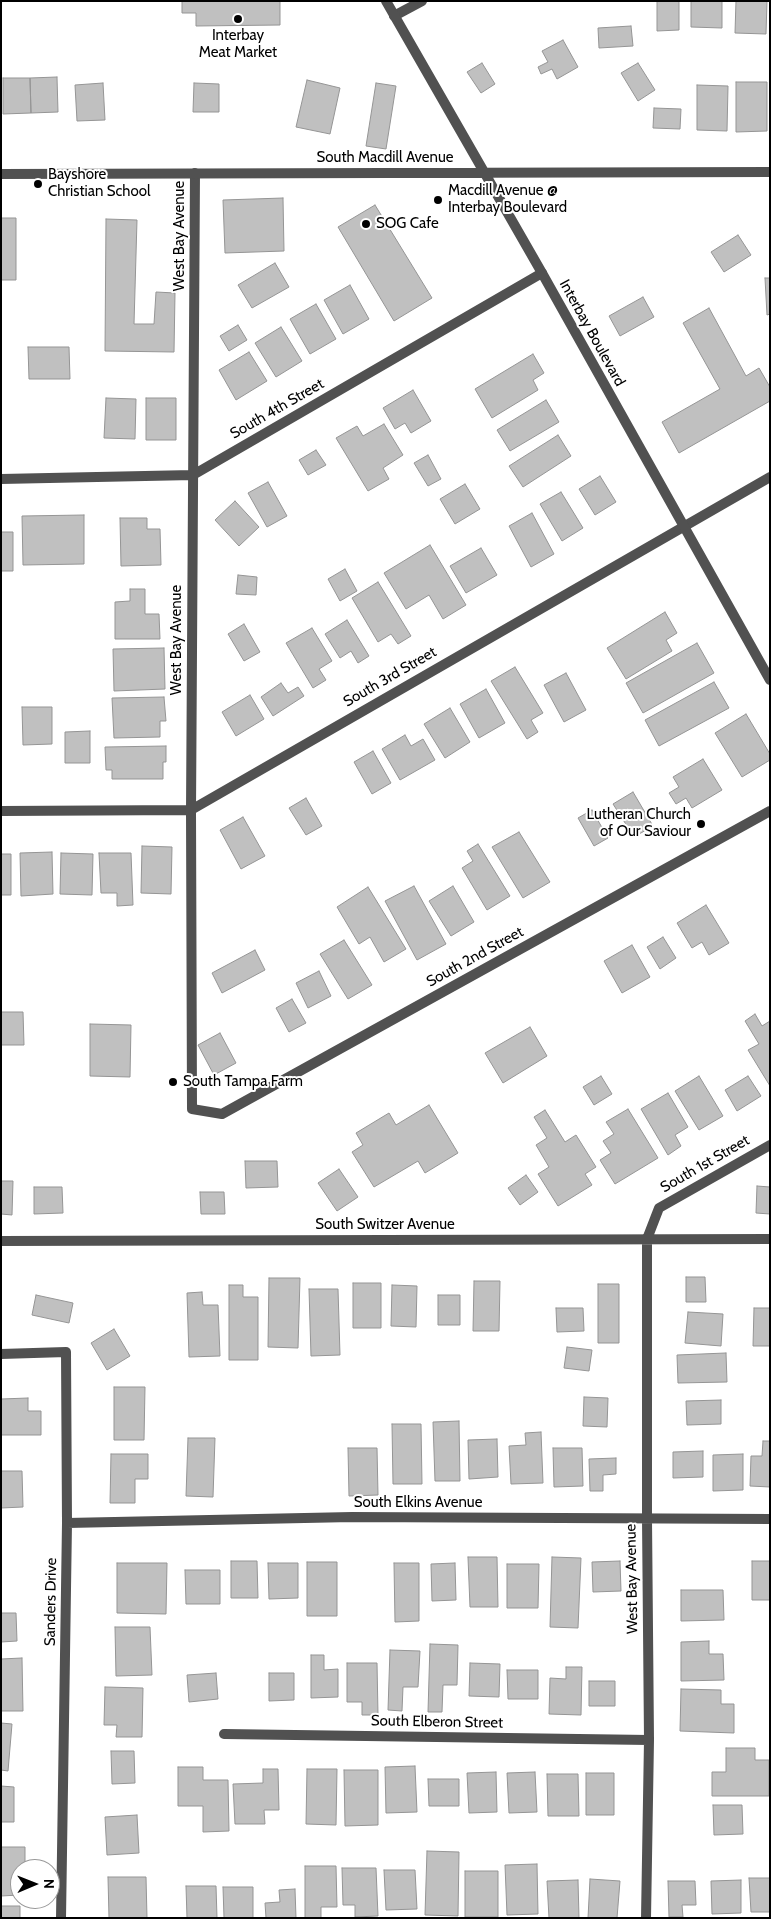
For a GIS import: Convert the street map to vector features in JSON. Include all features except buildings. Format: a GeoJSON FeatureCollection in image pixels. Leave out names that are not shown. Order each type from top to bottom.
{"type":"FeatureCollection","features":[{"type":"Feature","properties":{"kind":"street","name":"Interbay Boulevard"},"geometry":{"type":"LineString","coordinates":[[386,1],[542,273],[682,526],[770,680]]}},
{"type":"Feature","properties":{"kind":"street"},"geometry":{"type":"LineString","coordinates":[[394,16],[422,1]]}},
{"type":"Feature","properties":{"kind":"street","name":"South Macdill Avenue"},"geometry":{"type":"LineString","coordinates":[[1,174],[770,172]]}},
{"type":"Feature","properties":{"kind":"street","name":"West Bay Avenue"},"geometry":{"type":"LineString","coordinates":[[192,1109],[191,810],[195,173]]}},
{"type":"Feature","properties":{"kind":"street","name":"South 4th Street"},"geometry":{"type":"LineString","coordinates":[[1,479],[193,475],[542,273]]}},
{"type":"Feature","properties":{"kind":"street","name":"South 3rd Street"},"geometry":{"type":"LineString","coordinates":[[1,811],[191,810],[770,477]]}},
{"type":"Feature","properties":{"kind":"street","name":"South 2nd Street"},"geometry":{"type":"LineString","coordinates":[[192,1109],[222,1114],[770,811]]}},
{"type":"Feature","properties":{"kind":"street","name":"South 1st Street"},"geometry":{"type":"LineString","coordinates":[[647,1240],[659,1208],[770,1145]]}},
{"type":"Feature","properties":{"kind":"street","name":"South Switzer Avenue"},"geometry":{"type":"LineString","coordinates":[[1,1241],[770,1239]]}},
{"type":"Feature","properties":{"kind":"street","name":"West Bay Avenue"},"geometry":{"type":"LineString","coordinates":[[646,1918],[649,1740],[646,1520],[647,1240]]}},
{"type":"Feature","properties":{"kind":"street","name":"Sanders Drive"},"geometry":{"type":"LineString","coordinates":[[1,1354],[66,1352],[67,1523],[61,1918]]}},
{"type":"Feature","properties":{"kind":"street","name":"South Elkins Avenue"},"geometry":{"type":"LineString","coordinates":[[67,1523],[352,1517],[646,1520],[770,1519]]}},
{"type":"Feature","properties":{"kind":"street","name":"South Elberon Street"},"geometry":{"type":"LineString","coordinates":[[224,1734],[649,1740]]}},
{"type":"Feature","properties":{"kind":"place","name":"Interbay Meat Market"},"geometry":{"type":"Point","coordinates":[238,19]}},
{"type":"Feature","properties":{"kind":"place","name":"Bayshore Christian School"},"geometry":{"type":"Point","coordinates":[38,184]}},
{"type":"Feature","properties":{"kind":"place","name":"Macdill Avenue @ Interbay Boulevard"},"geometry":{"type":"Point","coordinates":[438,200]}},
{"type":"Feature","properties":{"kind":"place","name":"SOG Cafe"},"geometry":{"type":"Point","coordinates":[366,224]}},
{"type":"Feature","properties":{"kind":"place","name":"Lutheran Church of Our Saviour"},"geometry":{"type":"Point","coordinates":[701,824]}},
{"type":"Feature","properties":{"kind":"place","name":"South Tampa Farm"},"geometry":{"type":"Point","coordinates":[173,1082]}}]}
